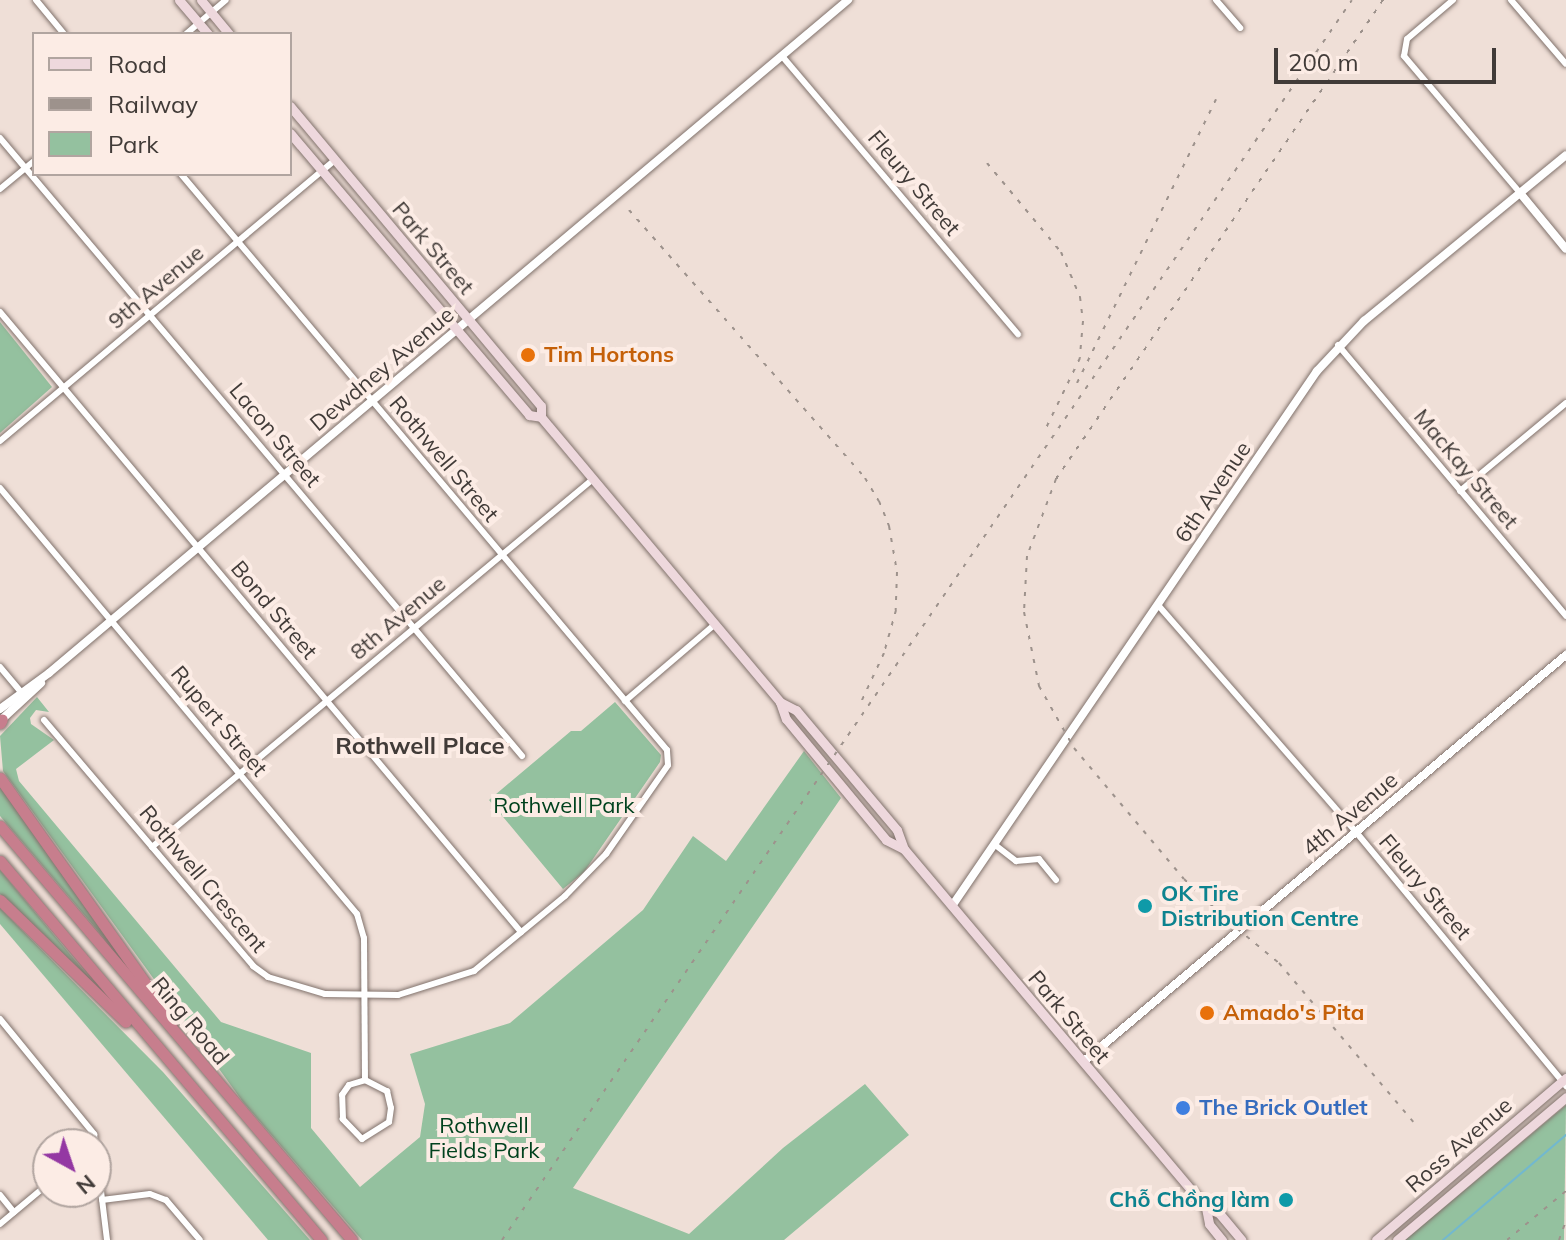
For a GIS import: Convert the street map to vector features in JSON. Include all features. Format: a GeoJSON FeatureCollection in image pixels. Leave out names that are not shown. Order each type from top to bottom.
{"type":"FeatureCollection","features":[{"type":"Feature","properties":{"kind":"highway"},"geometry":{"type":"LineString","coordinates":[[0,778],[73,876],[206,1071]]}},
{"type":"Feature","properties":{"kind":"highway","name":"Ring Road"},"geometry":{"type":"LineString","coordinates":[[0,826],[352,1240]]}},
{"type":"Feature","properties":{"kind":"highway","name":"Ring Road"},"geometry":{"type":"LineString","coordinates":[[0,861],[321,1240]]}},
{"type":"Feature","properties":{"kind":"highway"},"geometry":{"type":"LineString","coordinates":[[0,900],[163,1057]]}},
{"type":"Feature","properties":{"kind":"main road"},"geometry":{"type":"LineString","coordinates":[[179,0],[206,32]]}},
{"type":"Feature","properties":{"kind":"main road"},"geometry":{"type":"LineString","coordinates":[[201,0],[227,32]]}},
{"type":"Feature","properties":{"kind":"main road","name":"Park Street"},"geometry":{"type":"LineString","coordinates":[[292,108],[541,406],[541,417],[780,702],[786,719],[886,840],[904,849],[1206,1208],[1219,1213],[1242,1240]]}},
{"type":"Feature","properties":{"kind":"main road","name":"Park Street"},"geometry":{"type":"LineString","coordinates":[[292,135],[529,415],[541,417]]}},
{"type":"Feature","properties":{"kind":"main road","name":"Ross Avenue"},"geometry":{"type":"LineString","coordinates":[[1376,1240],[1565,1082]]}},
{"type":"Feature","properties":{"kind":"main road","name":"Ross Avenue"},"geometry":{"type":"LineString","coordinates":[[1397,1240],[1566,1097]]}},
{"type":"Feature","properties":{"kind":"main road","name":"Park Street"},"geometry":{"type":"LineString","coordinates":[[1206,1208],[1209,1224],[1222,1240]]}},
{"type":"Feature","properties":{"kind":"street"},"geometry":{"type":"LineString","coordinates":[[36,0],[62,32]]}},
{"type":"Feature","properties":{"kind":"street"},"geometry":{"type":"LineString","coordinates":[[188,32],[226,0]]}},
{"type":"Feature","properties":{"kind":"street","name":"Dewdney Avenue"},"geometry":{"type":"LineString","coordinates":[[0,718],[49,673],[848,0]]}},
{"type":"Feature","properties":{"kind":"street"},"geometry":{"type":"LineString","coordinates":[[1216,0],[1240,28]]}},
{"type":"Feature","properties":{"kind":"street"},"geometry":{"type":"LineString","coordinates":[[1453,0],[1407,39],[1404,56],[1566,249]]}},
{"type":"Feature","properties":{"kind":"street"},"geometry":{"type":"LineString","coordinates":[[1511,0],[1566,64]]}},
{"type":"Feature","properties":{"kind":"street","name":"Fleury Street"},"geometry":{"type":"LineString","coordinates":[[782,56],[1018,334]]}},
{"type":"Feature","properties":{"kind":"street","name":"Lacon Street"},"geometry":{"type":"LineString","coordinates":[[0,138],[522,756]]}},
{"type":"Feature","properties":{"kind":"street","name":"6th Avenue"},"geometry":{"type":"LineString","coordinates":[[952,906],[1338,345],[1566,155]]}},
{"type":"Feature","properties":{"kind":"street","name":"9th Avenue"},"geometry":{"type":"LineString","coordinates":[[0,441],[335,160]]}},
{"type":"Feature","properties":{"kind":"street"},"geometry":{"type":"LineString","coordinates":[[0,189],[32,163]]}},
{"type":"Feature","properties":{"kind":"street","name":"Rothwell Street"},"geometry":{"type":"LineString","coordinates":[[183,176],[619,694]]}},
{"type":"Feature","properties":{"kind":"street","name":"Bond Street"},"geometry":{"type":"LineString","coordinates":[[0,312],[521,932]]}},
{"type":"Feature","properties":{"kind":"street","name":"MacKay Street"},"geometry":{"type":"LineString","coordinates":[[1338,345],[1566,616]]}},
{"type":"Feature","properties":{"kind":"street"},"geometry":{"type":"LineString","coordinates":[[1460,491],[1566,403]]}},
{"type":"Feature","properties":{"kind":"street","name":"8th Avenue"},"geometry":{"type":"LineString","coordinates":[[152,847],[593,479]]}},
{"type":"Feature","properties":{"kind":"street","name":"Rupert Street"},"geometry":{"type":"LineString","coordinates":[[0,488],[357,914],[364,938],[367,995],[365,1080]]}},
{"type":"Feature","properties":{"kind":"street","name":"Fleury Street"},"geometry":{"type":"LineString","coordinates":[[1158,605],[1356,832],[1565,1082]]}},
{"type":"Feature","properties":{"kind":"street"},"geometry":{"type":"LineString","coordinates":[[625,701],[715,624]]}},
{"type":"Feature","properties":{"kind":"street","name":"4th Avenue"},"geometry":{"type":"LineString","coordinates":[[1083,1062],[1566,655]]}},
{"type":"Feature","properties":{"kind":"street"},"geometry":{"type":"LineString","coordinates":[[0,667],[21,692]]}},
{"type":"Feature","properties":{"kind":"street","name":"Dewdney Avenue"},"geometry":{"type":"LineString","coordinates":[[0,718],[21,692],[49,673]]}},
{"type":"Feature","properties":{"kind":"street","name":"Rothwell Crescent"},"geometry":{"type":"LineString","coordinates":[[44,720],[260,973],[313,992],[398,995],[474,971],[565,896],[606,854],[668,765],[667,750],[619,694]]}},
{"type":"Feature","properties":{"kind":"street"},"geometry":{"type":"LineString","coordinates":[[994,844],[1016,861],[1039,859],[1056,880]]}},
{"type":"Feature","properties":{"kind":"street"},"geometry":{"type":"LineString","coordinates":[[0,1019],[90,1128]]}},
{"type":"Feature","properties":{"kind":"street"},"geometry":{"type":"LineString","coordinates":[[365,1080],[387,1091],[391,1108],[389,1122],[372,1136],[362,1139],[343,1119],[342,1095],[349,1085],[365,1080]]}},
{"type":"Feature","properties":{"kind":"street"},"geometry":{"type":"LineString","coordinates":[[112,1199],[150,1194],[166,1200],[200,1240]]}},
{"type":"Feature","properties":{"kind":"street"},"geometry":{"type":"LineString","coordinates":[[0,1195],[14,1212]]}},
{"type":"Feature","properties":{"kind":"street"},"geometry":{"type":"LineString","coordinates":[[0,1224],[32,1197]]}},
{"type":"Feature","properties":{"kind":"street"},"geometry":{"type":"LineString","coordinates":[[103,1208],[107,1240]]}},
{"type":"Feature","properties":{"kind":"green space"},"geometry":{"type":"Polygon","coordinates":[[[0,322],[52,387],[0,433],[0,322]]]}},
{"type":"Feature","properties":{"kind":"green space","name":"Rothwell Fields Park"},"geometry":{"type":"Polygon","coordinates":[[[37,697],[49,712],[36,710],[30,718],[31,724],[54,740],[16,769],[19,781],[221,1022],[311,1053],[311,1128],[360,1187],[420,1137],[425,1104],[410,1054],[510,1023],[643,910],[693,836],[726,861],[804,751],[841,798],[573,1188],[689,1234],[783,1148],[865,1084],[909,1135],[784,1240],[362,1240],[243,1102],[3,771],[0,736],[37,697]]]}},
{"type":"Feature","properties":{"kind":"green space","name":"Rothwell Park"},"geometry":{"type":"Polygon","coordinates":[[[615,702],[661,755],[660,762],[584,872],[563,889],[489,800],[571,731],[581,731],[615,702]]]}},
{"type":"Feature","properties":{"kind":"green space"},"geometry":{"type":"Polygon","coordinates":[[[0,786],[118,951],[0,816],[0,786]]]}},
{"type":"Feature","properties":{"kind":"green space"},"geometry":{"type":"Polygon","coordinates":[[[0,870],[98,988],[0,894],[0,870]]]}},
{"type":"Feature","properties":{"kind":"green space"},"geometry":{"type":"Polygon","coordinates":[[[0,908],[163,1072],[310,1240],[268,1240],[0,924],[0,908]]]}},
{"type":"Feature","properties":{"kind":"green space"},"geometry":{"type":"Polygon","coordinates":[[[1566,1105],[1564,1240],[1405,1240],[1566,1105]]]}},
{"type":"Feature","properties":{"kind":"waterway"},"geometry":{"type":"LineString","coordinates":[[1443,1240],[1566,1135]]}},
{"type":"Feature","properties":{"kind":"railway"},"geometry":{"type":"LineString","coordinates":[[502,1240],[1352,0]]}},
{"type":"Feature","properties":{"kind":"railway"},"geometry":{"type":"LineString","coordinates":[[1383,0],[1056,479],[1027,556],[1024,612],[1039,686],[1074,748],[1184,879],[1279,963],[1416,1125]]}},
{"type":"Feature","properties":{"kind":"railway"},"geometry":{"type":"LineString","coordinates":[[1077,383],[1216,99]]}},
{"type":"Feature","properties":{"kind":"railway"},"geometry":{"type":"LineString","coordinates":[[987,163],[1061,252],[1080,297],[1083,321],[1080,358],[1044,432]]}},
{"type":"Feature","properties":{"kind":"railway"},"geometry":{"type":"LineString","coordinates":[[629,210],[865,478],[879,501],[889,526],[897,572],[896,610],[884,653],[862,700]]}},
{"type":"Feature","properties":{"kind":"railway"},"geometry":{"type":"LineString","coordinates":[[1507,1240],[1566,1191]]}},
{"type":"Feature","properties":{"kind":"railway"},"geometry":{"type":"LineString","coordinates":[[1559,1240],[1566,1221]]}},
{"type":"Feature","properties":{"kind":"place","name":"Tim Hortons"},"geometry":{"type":"Point","coordinates":[528,355]}},
{"type":"Feature","properties":{"kind":"place","name":"OK Tire Distribution Centre"},"geometry":{"type":"Point","coordinates":[1145,906]}},
{"type":"Feature","properties":{"kind":"place","name":"Amado's Pita"},"geometry":{"type":"Point","coordinates":[1207,1013]}},
{"type":"Feature","properties":{"kind":"place","name":"The Brick Outlet"},"geometry":{"type":"Point","coordinates":[1183,1108]}},
{"type":"Feature","properties":{"kind":"place","name":"Chỗ Chồng làm"},"geometry":{"type":"Point","coordinates":[1286,1200]}},
{"type":"Feature","properties":{"kind":"district","name":"Rothwell Place"},"geometry":{"type":"Point","coordinates":[420,746]}}]}
